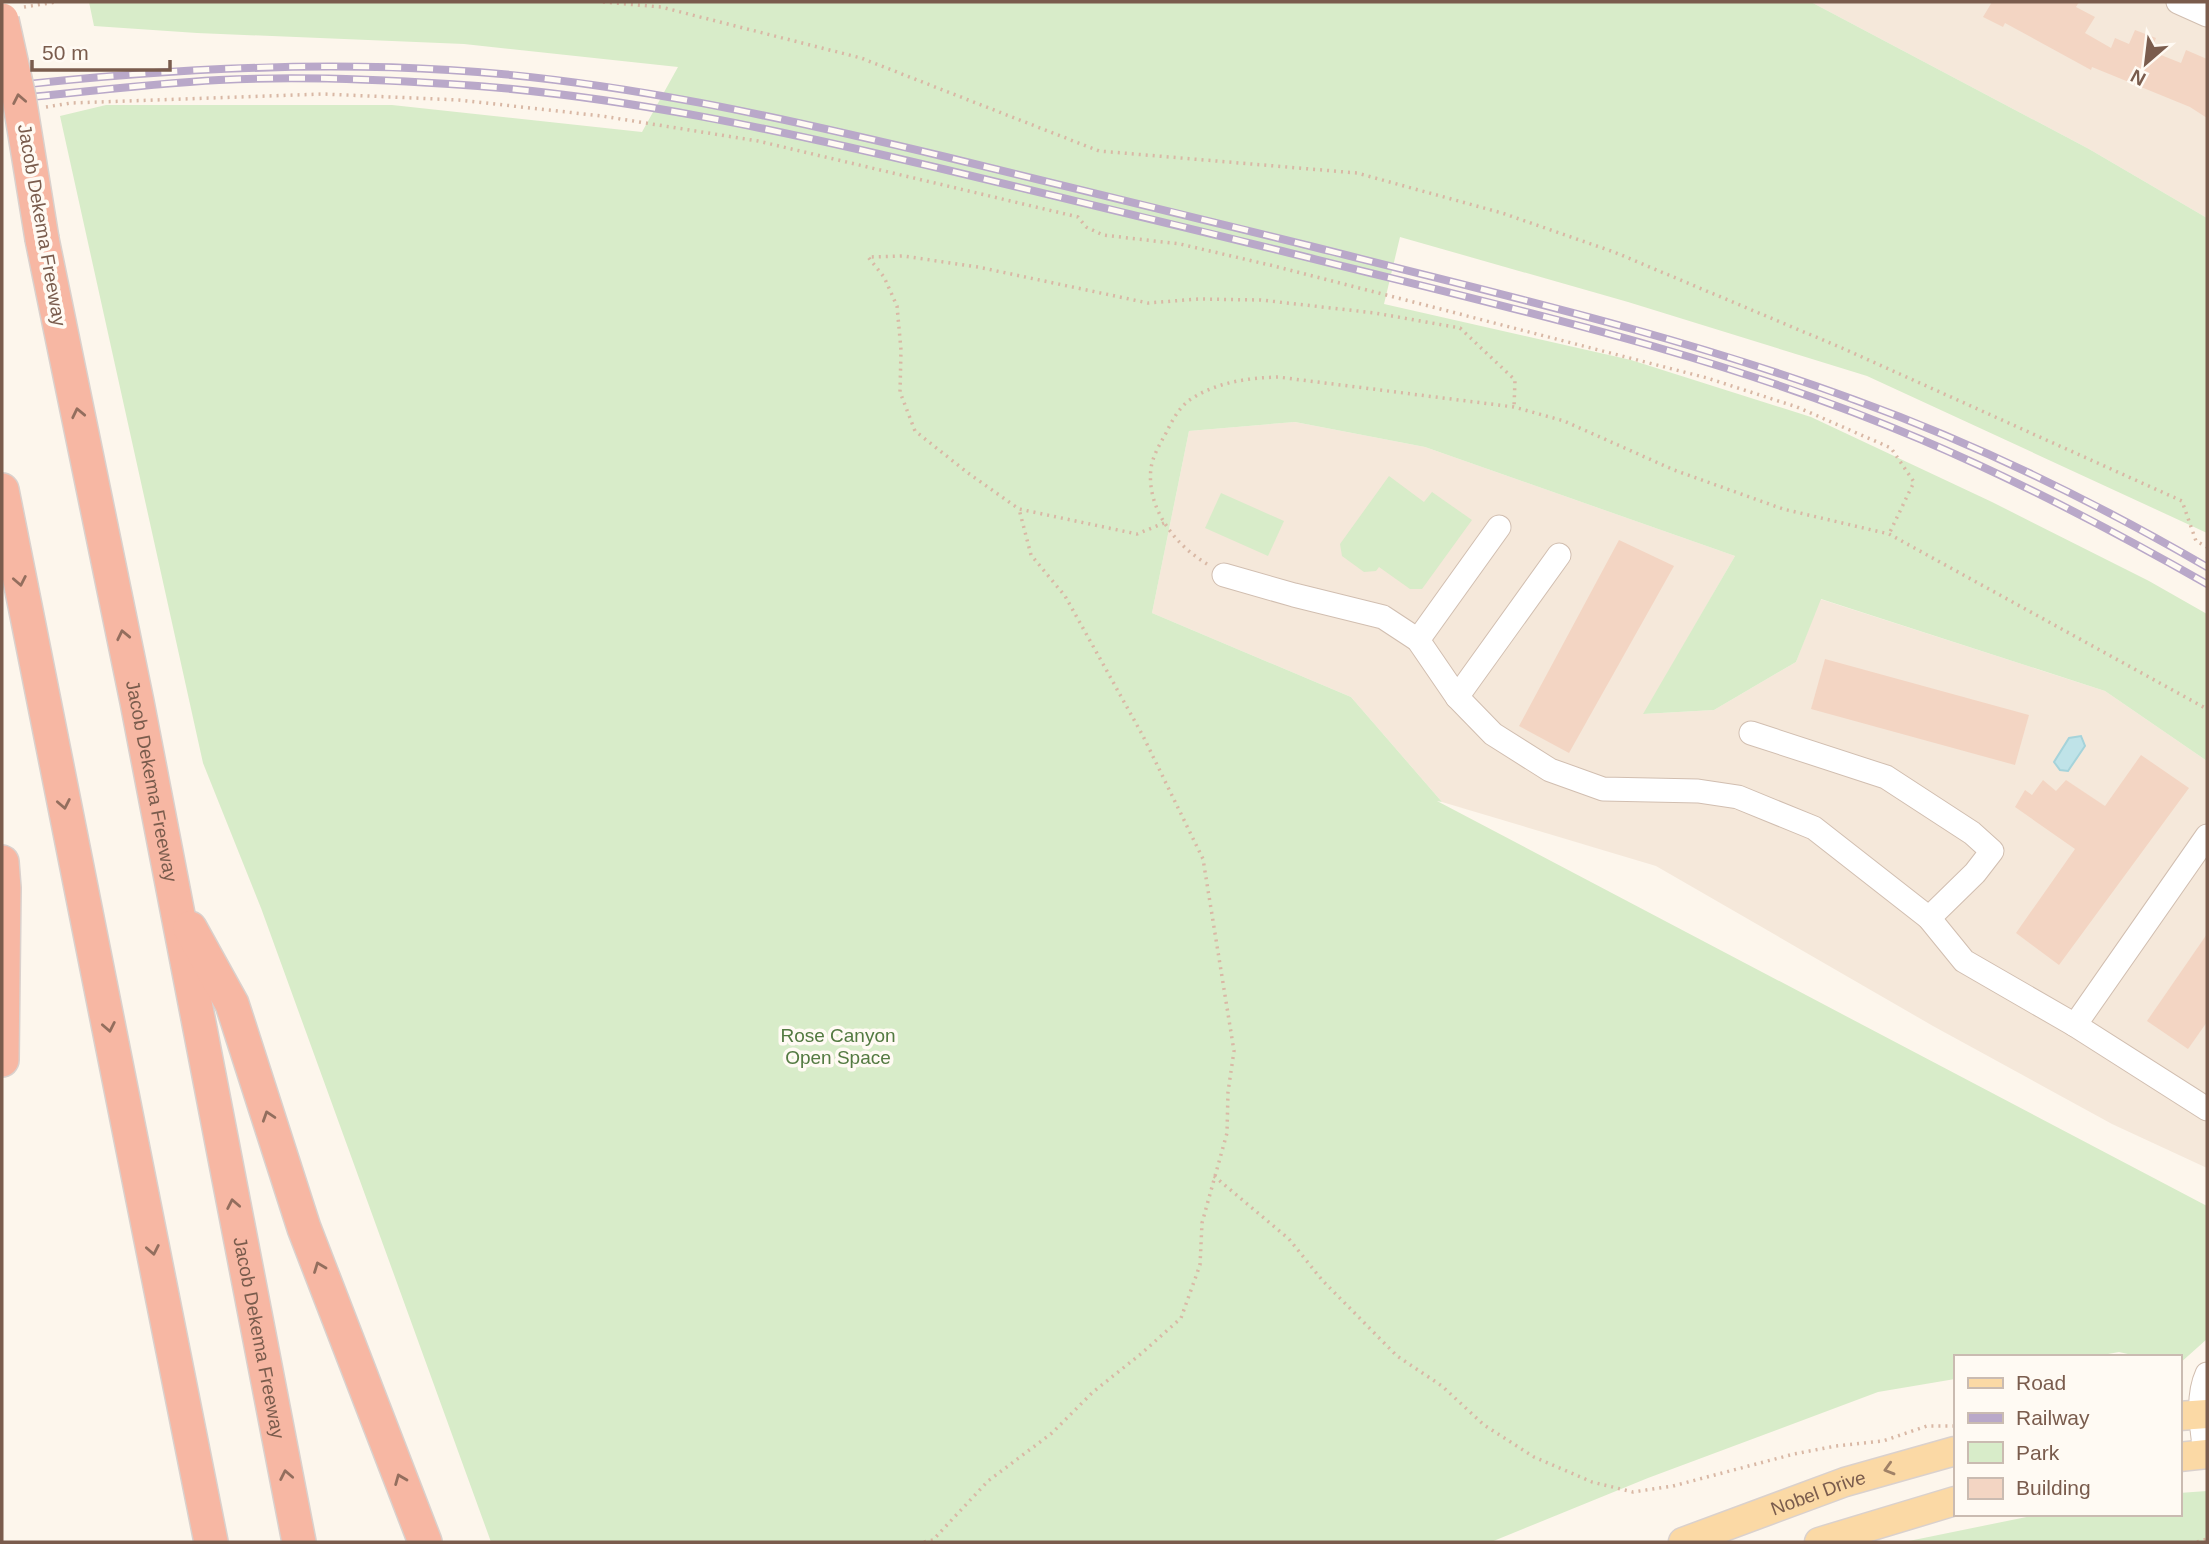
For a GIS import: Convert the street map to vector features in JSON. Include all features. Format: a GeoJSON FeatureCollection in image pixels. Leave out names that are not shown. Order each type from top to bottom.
{"type":"FeatureCollection","features":[{"type":"Feature","properties":{"kind":"highway","name":"Jacob Dekema Freeway"},"geometry":{"type":"LineString","coordinates":[[9,14],[19,97],[42,239],[176,903],[299,1542]]}},
{"type":"Feature","properties":{"kind":"highway"},"geometry":{"type":"LineString","coordinates":[[2,490],[211,1542]]}},
{"type":"Feature","properties":{"kind":"highway"},"geometry":{"type":"LineString","coordinates":[[2,862],[2,1059]]}},
{"type":"Feature","properties":{"kind":"highway"},"geometry":{"type":"LineString","coordinates":[[176,903],[232,1004],[302,1223],[425,1542]]}},
{"type":"Feature","properties":{"kind":"main road","name":"Nobel Drive"},"geometry":{"type":"LineString","coordinates":[[1683,1542],[1845,1482],[1954,1451]]}},
{"type":"Feature","properties":{"kind":"main road"},"geometry":{"type":"LineString","coordinates":[[1819,1542],[1954,1501]]}},
{"type":"Feature","properties":{"kind":"street"},"geometry":{"type":"LineString","coordinates":[[2178,2],[2207,15]]}},
{"type":"Feature","properties":{"kind":"street"},"geometry":{"type":"LineString","coordinates":[[1418,640],[1499,527]]}},
{"type":"Feature","properties":{"kind":"street"},"geometry":{"type":"LineString","coordinates":[[1457,697],[1559,555]]}},
{"type":"Feature","properties":{"kind":"street"},"geometry":{"type":"LineString","coordinates":[[1224,575],[1383,617],[1418,640],[1457,697],[1493,734],[1550,770],[1603,789],[1698,791],[1738,797],[1814,828],[1929,918],[1964,961],[2075,1026],[2207,1109]]}},
{"type":"Feature","properties":{"kind":"street"},"geometry":{"type":"LineString","coordinates":[[1751,733],[1886,777],[1972,833],[1992,851],[1975,873],[1929,918]]}},
{"type":"Feature","properties":{"kind":"street"},"geometry":{"type":"LineString","coordinates":[[2075,1026],[2207,836]]}},
{"type":"Feature","properties":{"kind":"street"},"geometry":{"type":"LineString","coordinates":[[2197,1455],[2196,1415],[2207,1374]]}},
{"type":"Feature","properties":{"kind":"path"},"geometry":{"type":"LineString","coordinates":[[9,14],[56,2]]}},
{"type":"Feature","properties":{"kind":"path"},"geometry":{"type":"LineString","coordinates":[[603,2],[661,7],[860,58],[1099,151],[1357,173],[1502,213],[1614,252],[1830,343],[2182,501],[2196,541],[2207,547]]}},
{"type":"Feature","properties":{"kind":"path"},"geometry":{"type":"LineString","coordinates":[[43,107],[71,103],[323,94],[459,100],[602,116],[758,141],[1078,217],[1086,227],[1104,235],[1180,244],[1287,269],[1707,378],[1797,407],[1891,448],[1914,482],[1889,534]]}},
{"type":"Feature","properties":{"kind":"path"},"geometry":{"type":"LineString","coordinates":[[1164,523],[1137,534],[1019,509],[915,431],[900,392],[901,350],[897,306],[884,277],[868,257],[903,256],[978,267],[1148,303],[1198,299],[1261,300],[1375,313],[1460,328],[1515,380],[1514,407]]}},
{"type":"Feature","properties":{"kind":"path"},"geometry":{"type":"LineString","coordinates":[[1224,575],[1188,551],[1164,523],[1151,496],[1152,468],[1157,450],[1176,414],[1189,400],[1214,387],[1249,378],[1278,377],[1514,407],[1564,421],[1674,470],[1783,509],[1889,534],[2207,709]]}},
{"type":"Feature","properties":{"kind":"path"},"geometry":{"type":"LineString","coordinates":[[924,1542],[933,1540],[988,1481],[1052,1433],[1093,1392],[1181,1318],[1200,1265],[1202,1223],[1227,1133],[1228,1092],[1234,1051],[1203,859],[1143,736],[1071,608],[1031,555],[1019,509]]}},
{"type":"Feature","properties":{"kind":"path"},"geometry":{"type":"LineString","coordinates":[[1214,1176],[1289,1239],[1322,1280],[1397,1356],[1442,1387],[1484,1425],[1534,1457],[1592,1482],[1633,1492],[1673,1486],[1794,1454],[1883,1441],[1927,1426],[1954,1426]]}},
{"type":"Feature","properties":{"kind":"path"},"geometry":{"type":"LineString","coordinates":[[2197,1542],[2207,1539]]}},
{"type":"Feature","properties":{"kind":"shaded area"},"geometry":{"type":"Polygon","coordinates":[[[1811,2],[2207,2],[2207,218],[2089,149],[1811,2]]]}},
{"type":"Feature","properties":{"kind":"shaded area"},"geometry":{"type":"Polygon","coordinates":[[[1295,422],[1425,447],[1735,556],[1644,714],[1714,710],[1796,662],[1820,599],[2105,691],[2207,761],[2207,1168],[2112,1124],[1933,1026],[1656,866],[1442,802],[1351,697],[1152,613],[1189,431],[1295,422]]]}},
{"type":"Feature","properties":{"kind":"green space","name":"Rose Canyon Open Space"},"geometry":{"type":"Polygon","coordinates":[[[89,2],[1811,2],[2089,149],[2207,218],[2207,533],[1867,376],[1628,302],[1400,237],[1384,304],[1631,360],[1811,417],[1992,502],[2149,581],[2207,614],[2207,761],[2105,691],[1821,599],[1796,662],[1714,710],[1643,714],[1735,556],[1425,447],[1295,422],[1189,431],[1152,613],[1351,697],[1442,802],[1437,801],[2207,1206],[2207,1339],[2181,1362],[2181,1355],[2132,1355],[2119,1352],[2103,1355],[1954,1355],[1954,1379],[1878,1392],[1648,1478],[1491,1542],[491,1542],[261,908],[203,763],[60,116],[106,105],[392,105],[642,132],[678,67],[464,44],[94,26],[89,2]]]}},
{"type":"Feature","properties":{"kind":"green space"},"geometry":{"type":"Polygon","coordinates":[[[1389,476],[1424,502],[1432,492],[1472,520],[1422,589],[1410,589],[1379,567],[1376,571],[1364,572],[1342,556],[1340,544],[1389,476]]]}},
{"type":"Feature","properties":{"kind":"green space"},"geometry":{"type":"Polygon","coordinates":[[[1221,493],[1284,521],[1268,556],[1205,528],[1221,493]]]}},
{"type":"Feature","properties":{"kind":"green space"},"geometry":{"type":"Polygon","coordinates":[[[2207,1491],[2207,1542],[1904,1542],[2031,1516],[2181,1516],[2181,1493],[2207,1491]]]}},
{"type":"Feature","properties":{"kind":"water"},"geometry":{"type":"Polygon","coordinates":[[[2081,736],[2085,746],[2068,771],[2060,770],[2054,762],[2069,738],[2081,736]]]}},
{"type":"Feature","properties":{"kind":"building"},"geometry":{"type":"Polygon","coordinates":[[[1992,2],[2079,2],[2076,7],[2095,17],[2085,33],[2111,48],[2115,38],[2129,44],[2135,30],[2156,38],[2151,51],[2181,63],[2186,50],[2207,59],[2207,118],[2190,107],[2092,67],[2091,70],[2005,23],[2003,27],[1983,17],[1992,2]]]}},
{"type":"Feature","properties":{"kind":"building"},"geometry":{"type":"Polygon","coordinates":[[[1619,540],[1674,566],[1569,753],[1519,726],[1619,540]]]}},
{"type":"Feature","properties":{"kind":"building"},"geometry":{"type":"Polygon","coordinates":[[[1825,659],[2029,715],[2015,765],[1811,709],[1825,659]]]}},
{"type":"Feature","properties":{"kind":"building"},"geometry":{"type":"Polygon","coordinates":[[[2141,755],[2189,788],[2059,965],[2016,933],[2075,849],[2015,807],[2025,790],[2032,795],[2043,780],[2056,791],[2066,780],[2105,806],[2141,755]]]}},
{"type":"Feature","properties":{"kind":"building"},"geometry":{"type":"Polygon","coordinates":[[[2207,934],[2207,1022],[2188,1049],[2147,1021],[2207,934]]]}},
{"type":"Feature","properties":{"kind":"railway"},"geometry":{"type":"LineString","coordinates":[[2,87],[225,69],[393,67],[575,82],[823,128],[1450,281],[1722,355],[1901,417],[1990,455],[2079,497],[2207,567]]}},
{"type":"Feature","properties":{"kind":"railway"},"geometry":{"type":"LineString","coordinates":[[2,100],[219,80],[305,78],[392,81],[575,96],[762,128],[1198,230],[1524,311],[1685,356],[1843,408],[1920,439],[2030,489],[2207,584]]}}]}
